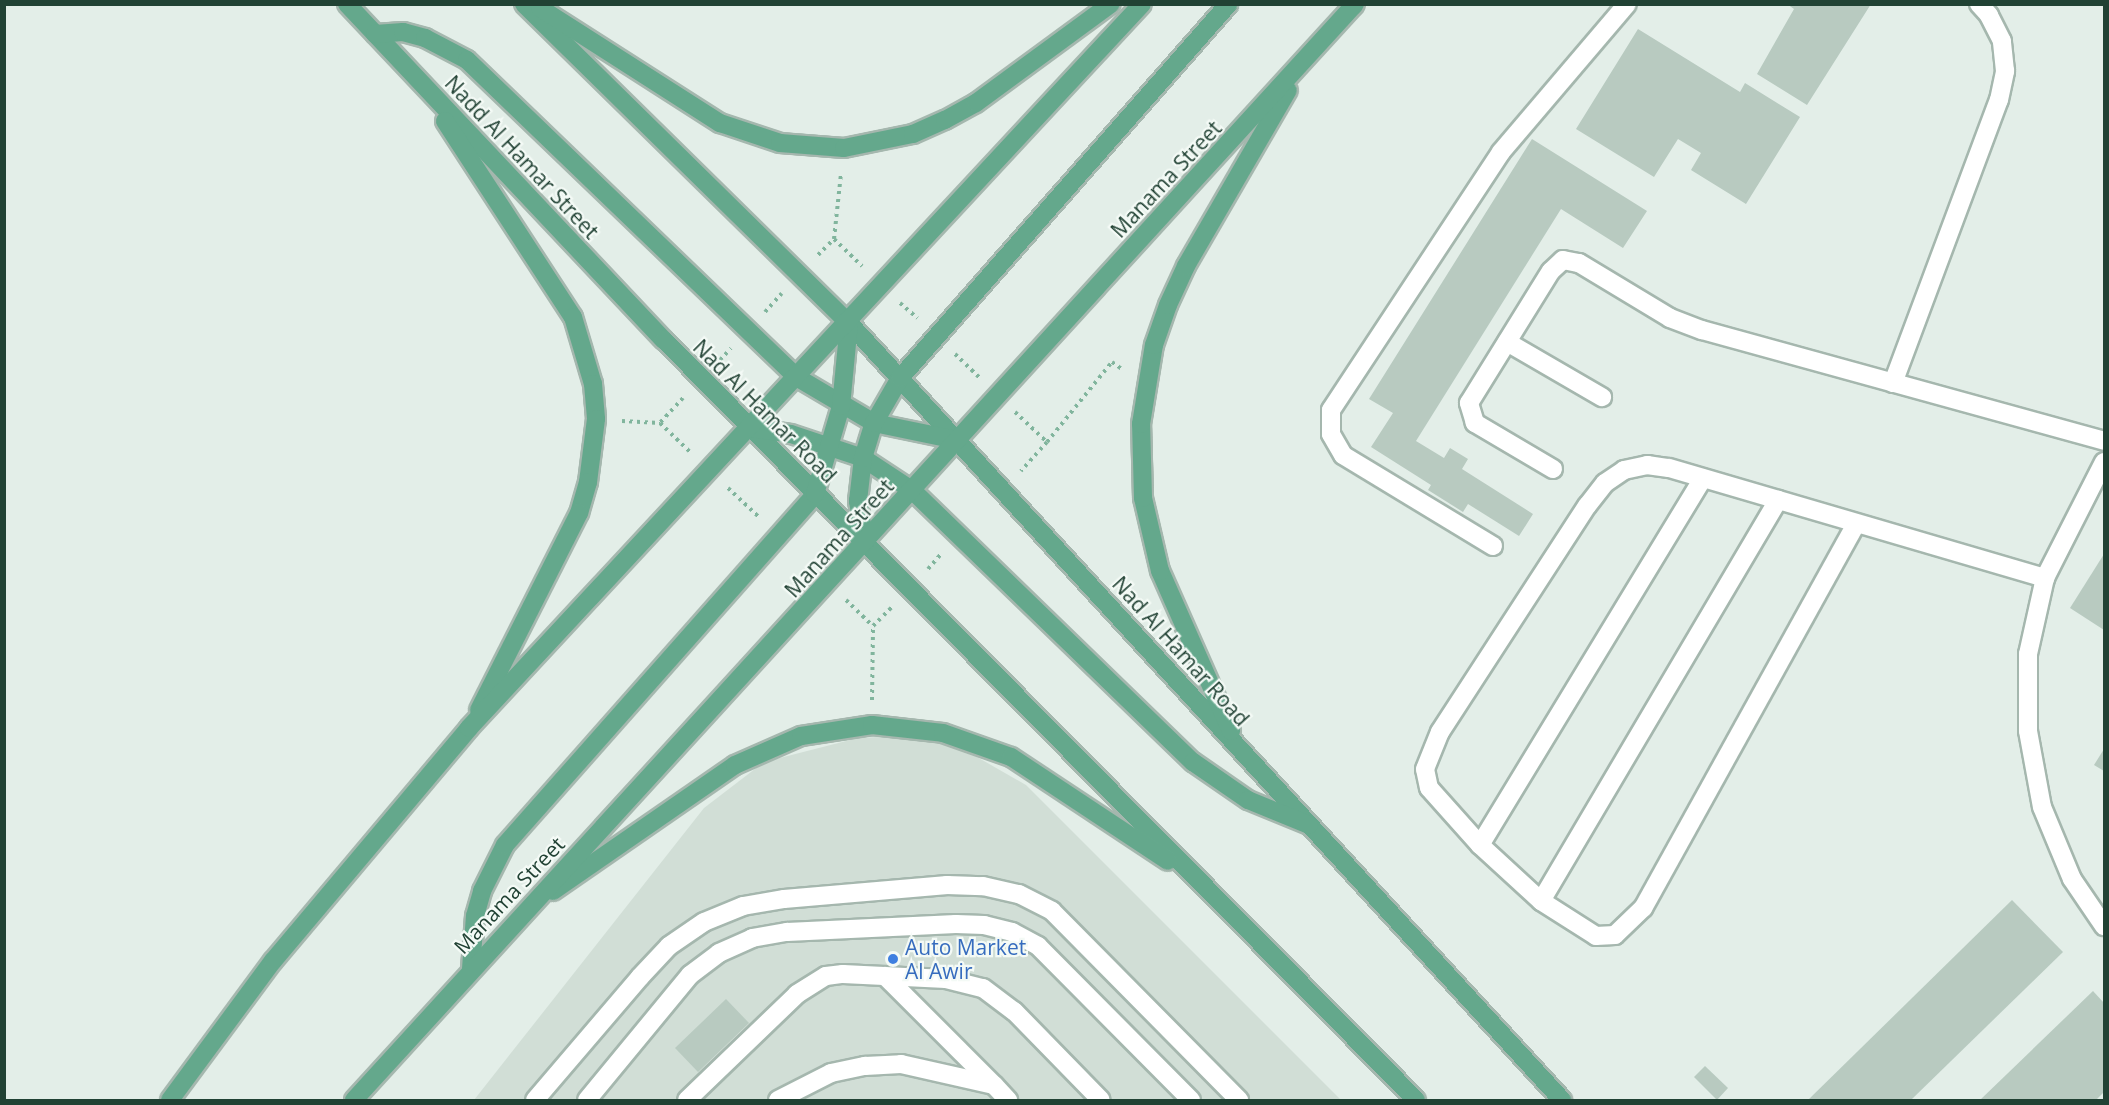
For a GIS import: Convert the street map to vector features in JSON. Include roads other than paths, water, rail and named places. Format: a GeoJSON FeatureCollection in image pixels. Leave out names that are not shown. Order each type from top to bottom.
{"type":"FeatureCollection","features":[{"type":"Feature","properties":{"kind":"main road","name":"Nadd Al Hamar Street"},"geometry":{"type":"LineString","coordinates":[[347,4],[664,340]]}},
{"type":"Feature","properties":{"kind":"main road","name":"Nad Al Hamar Road"},"geometry":{"type":"LineString","coordinates":[[524,4],[849,323],[1562,1101]]}},
{"type":"Feature","properties":{"kind":"main road"},"geometry":{"type":"LineString","coordinates":[[534,4],[720,123],[780,143],[844,148],[913,134],[945,120],[976,103],[1111,4]]}},
{"type":"Feature","properties":{"kind":"main road"},"geometry":{"type":"LineString","coordinates":[[170,1101],[280,952],[469,728],[798,378],[1142,4]]}},
{"type":"Feature","properties":{"kind":"main road"},"geometry":{"type":"LineString","coordinates":[[865,543],[858,501],[863,458],[874,423],[900,378],[1228,4]]}},
{"type":"Feature","properties":{"kind":"main road","name":"Manama Street"},"geometry":{"type":"LineString","coordinates":[[354,1101],[471,969],[913,491],[1355,4]]}},
{"type":"Feature","properties":{"kind":"main road"},"geometry":{"type":"LineString","coordinates":[[375,34],[403,33],[425,38],[467,60],[798,378],[841,406],[874,423],[957,440]]}},
{"type":"Feature","properties":{"kind":"main road"},"geometry":{"type":"LineString","coordinates":[[1238,746],[1174,605],[1150,535],[1141,461],[1146,387],[1168,305],[1186,267],[1306,59]]}},
{"type":"Feature","properties":{"kind":"main road"},"geometry":{"type":"LineString","coordinates":[[416,77],[573,317],[593,384],[596,419],[588,482],[579,513],[469,728]]}},
{"type":"Feature","properties":{"kind":"main road"},"geometry":{"type":"LineString","coordinates":[[471,969],[475,916],[483,891],[505,845],[815,494],[832,446],[841,406],[849,323]]}},
{"type":"Feature","properties":{"kind":"main road","name":"Nad Al Hamar Road"},"geometry":{"type":"LineString","coordinates":[[664,340],[1416,1101]]}},
{"type":"Feature","properties":{"kind":"main road"},"geometry":{"type":"LineString","coordinates":[[751,428],[832,446],[863,458],[913,491],[1193,762],[1248,800],[1310,826]]}},
{"type":"Feature","properties":{"kind":"main road"},"geometry":{"type":"LineString","coordinates":[[524,911],[735,765],[801,736],[872,725],[943,733],[1011,757],[1202,884]]}},
{"type":"Feature","properties":{"kind":"lane"},"geometry":{"type":"LineString","coordinates":[[1493,546],[1343,455],[1331,434],[1331,410],[1501,152],[1627,4]]}},
{"type":"Feature","properties":{"kind":"lane"},"geometry":{"type":"LineString","coordinates":[[1893,383],[1999,100],[2005,71],[2002,41],[1989,15],[1979,4]]}},
{"type":"Feature","properties":{"kind":"lane"},"geometry":{"type":"LineString","coordinates":[[1552,469],[1475,423],[1470,414],[1474,393],[1555,264],[1571,260],[1686,324],[2104,441]]}},
{"type":"Feature","properties":{"kind":"lane"},"geometry":{"type":"LineString","coordinates":[[1507,342],[1602,397]]}},
{"type":"Feature","properties":{"kind":"lane"},"geometry":{"type":"LineString","coordinates":[[1856,524],[1631,923],[1615,935],[1596,936],[1541,901],[1479,845],[1429,788],[1425,769],[1440,732],[1605,483],[1624,470],[1647,465],[1703,478],[2044,578]]}},
{"type":"Feature","properties":{"kind":"lane"},"geometry":{"type":"LineString","coordinates":[[2103,468],[2044,578],[2028,654],[2028,731],[2043,807],[2072,879],[2104,926]]}},
{"type":"Feature","properties":{"kind":"lane"},"geometry":{"type":"LineString","coordinates":[[1479,845],[1703,478]]}},
{"type":"Feature","properties":{"kind":"lane"},"geometry":{"type":"LineString","coordinates":[[1541,901],[1778,500]]}},
{"type":"Feature","properties":{"kind":"lane"},"geometry":{"type":"LineString","coordinates":[[535,1101],[669,946],[704,922],[743,906],[784,899],[947,885],[983,886],[1019,894],[1052,911],[1239,1101]]}},
{"type":"Feature","properties":{"kind":"lane"},"geometry":{"type":"LineString","coordinates":[[587,1101],[690,975],[718,952],[752,938],[787,932],[956,924],[1003,930],[1038,945],[1191,1101]]}},
{"type":"Feature","properties":{"kind":"lane"},"geometry":{"type":"LineString","coordinates":[[687,1101],[811,983],[843,975],[946,979],[983,988],[1014,1011],[1101,1101]]}},
{"type":"Feature","properties":{"kind":"lane"},"geometry":{"type":"LineString","coordinates":[[885,976],[1008,1101]]}},
{"type":"Feature","properties":{"kind":"lane"},"geometry":{"type":"LineString","coordinates":[[778,1101],[831,1073],[866,1066],[900,1064],[935,1069],[994,1085]]}},
{"type":"Feature","properties":{"kind":"place","name":"Auto Market Al Awir"},"geometry":{"type":"Point","coordinates":[893,959]}}]}
